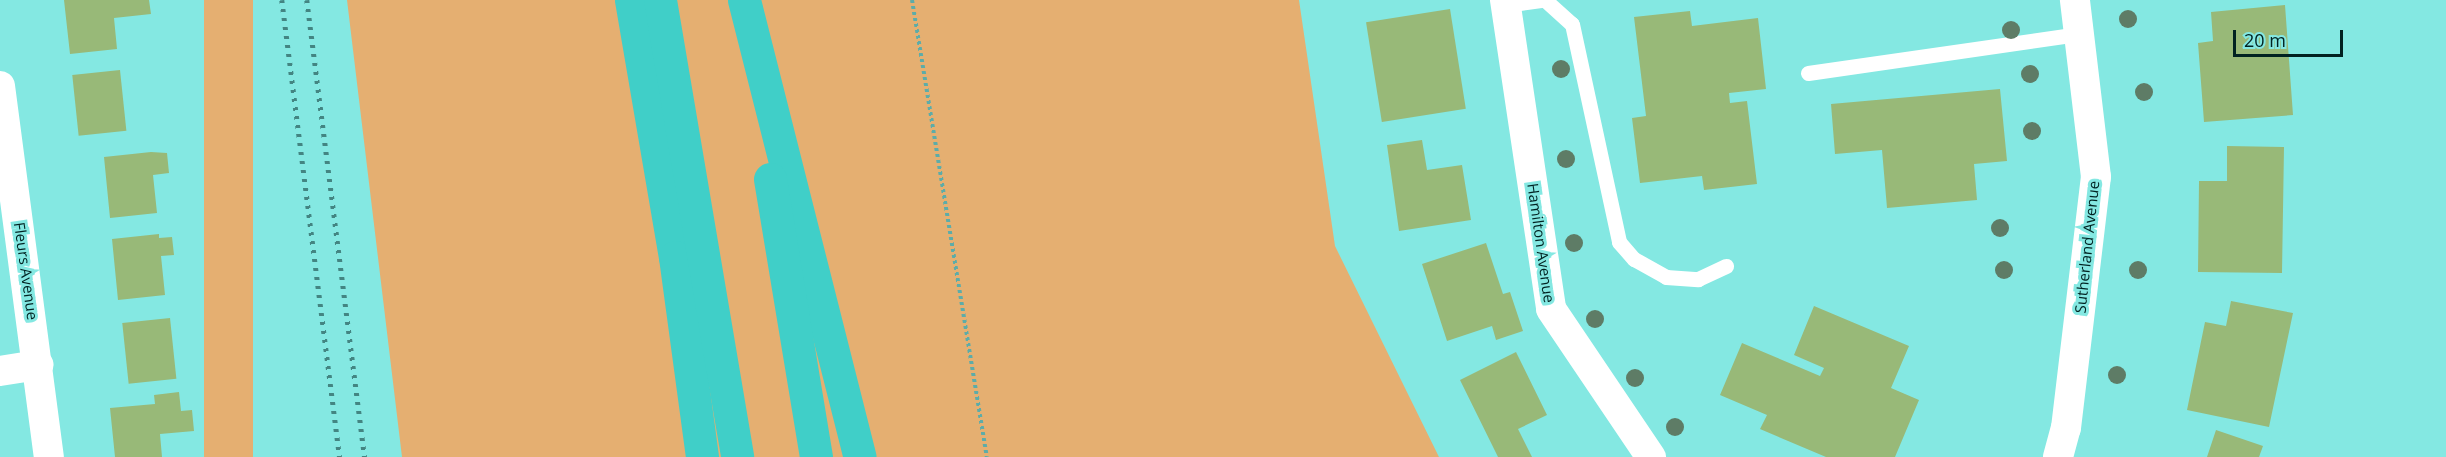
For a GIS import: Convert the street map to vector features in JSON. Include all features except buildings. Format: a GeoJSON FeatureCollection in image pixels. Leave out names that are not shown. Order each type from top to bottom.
{"type":"FeatureCollection","features":[{"type":"Feature","properties":{"kind":"highway"},"geometry":{"type":"LineString","coordinates":[[631,0],[675,256],[702,457]]}},
{"type":"Feature","properties":{"kind":"highway"},"geometry":{"type":"LineString","coordinates":[[660,0],[737,457]]}},
{"type":"Feature","properties":{"kind":"highway"},"geometry":{"type":"LineString","coordinates":[[742,0],[816,457]]}},
{"type":"Feature","properties":{"kind":"highway"},"geometry":{"type":"LineString","coordinates":[[742,0],[860,457]]}},
{"type":"Feature","properties":{"kind":"street","name":"Sutherland Avenue"},"geometry":{"type":"LineString","coordinates":[[2058,457],[2066,428],[2096,177],[2075,0]]}},
{"type":"Feature","properties":{"kind":"street","name":"Hamilton Avenue"},"geometry":{"type":"LineString","coordinates":[[1506,3],[1551,309],[1651,457]]}},
{"type":"Feature","properties":{"kind":"street","name":"Fleurs Avenue"},"geometry":{"type":"LineString","coordinates":[[0,86],[39,365],[49,457]]}},
{"type":"Feature","properties":{"kind":"street"},"geometry":{"type":"LineString","coordinates":[[0,371],[39,365]]}},
{"type":"Feature","properties":{"kind":"lane"},"geometry":{"type":"LineString","coordinates":[[1506,3],[1540,0]]}},
{"type":"Feature","properties":{"kind":"lane"},"geometry":{"type":"LineString","coordinates":[[1545,0],[1572,24],[1619,242],[1634,259],[1666,277],[1698,279],[1726,266]]}},
{"type":"Feature","properties":{"kind":"lane"},"geometry":{"type":"LineString","coordinates":[[1808,73],[2079,34]]}},
{"type":"Feature","properties":{"kind":"path"},"geometry":{"type":"LineString","coordinates":[[912,0],[987,457]]}},
{"type":"Feature","properties":{"kind":"shaded area"},"geometry":{"type":"Polygon","coordinates":[[[204,0],[253,0],[253,457],[204,457],[204,0]]]}},
{"type":"Feature","properties":{"kind":"shaded area"},"geometry":{"type":"Polygon","coordinates":[[[347,0],[1299,0],[1335,246],[1439,457],[402,457],[347,0]]]}},
{"type":"Feature","properties":{"kind":"railway"},"geometry":{"type":"LineString","coordinates":[[282,0],[340,457]]}},
{"type":"Feature","properties":{"kind":"railway"},"geometry":{"type":"LineString","coordinates":[[307,0],[365,457]]}}]}
